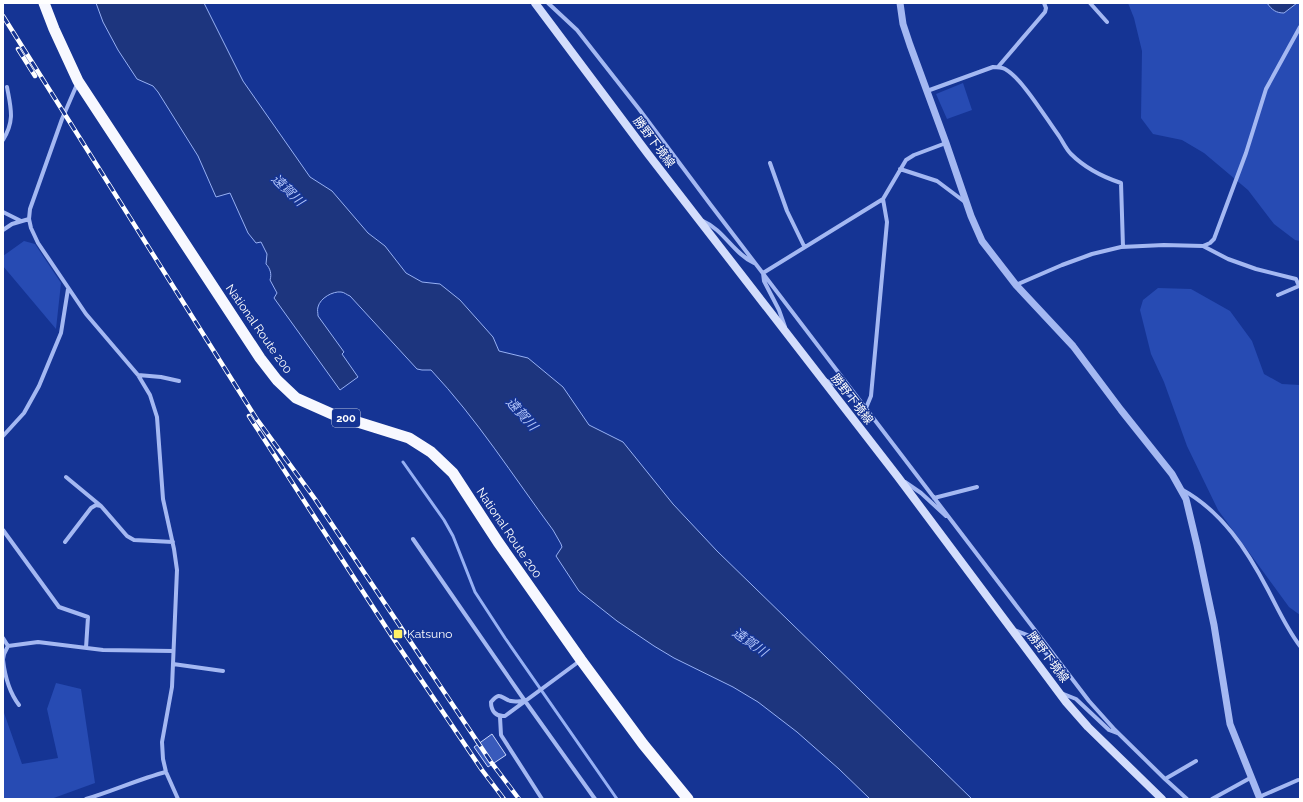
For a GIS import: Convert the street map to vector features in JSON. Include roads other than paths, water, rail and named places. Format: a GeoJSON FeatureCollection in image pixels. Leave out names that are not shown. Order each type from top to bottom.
{"type":"FeatureCollection","features":[{"type":"Feature","properties":{"kind":"highway","name":"National Route 200"},"geometry":{"type":"LineString","coordinates":[[44,3],[54,29],[78,81],[260,358],[277,380],[296,398],[332,414],[409,438],[431,452],[452,473],[498,542],[581,660],[643,744],[688,799]]}},
{"type":"Feature","properties":{"kind":"main road","name":"勝野下境線"},"geometry":{"type":"LineString","coordinates":[[535,3],[648,154],[898,477],[1059,692],[1088,727],[1162,799]]}},
{"type":"Feature","properties":{"kind":"street"},"geometry":{"type":"LineString","coordinates":[[548,3],[577,30],[639,109],[1063,668],[1120,734],[1165,780],[1188,799]]}},
{"type":"Feature","properties":{"kind":"street"},"geometry":{"type":"LineString","coordinates":[[900,3],[903,24],[967,203],[982,240],[994,258],[1016,285],[1073,346],[1172,474],[1186,499],[1214,625],[1230,724],[1260,798],[1298,780]]}},
{"type":"Feature","properties":{"kind":"street"},"geometry":{"type":"LineString","coordinates":[[998,67],[1045,12],[1046,8],[1044,3]]}},
{"type":"Feature","properties":{"kind":"street"},"geometry":{"type":"LineString","coordinates":[[1090,3],[1107,22]]}},
{"type":"Feature","properties":{"kind":"street"},"geometry":{"type":"LineString","coordinates":[[1016,285],[1092,254],[1123,247],[1164,245],[1203,246],[1210,243],[1214,239],[1246,153],[1266,89],[1300,27]]}},
{"type":"Feature","properties":{"kind":"street"},"geometry":{"type":"LineString","coordinates":[[927,91],[998,67],[1004,68],[1013,75],[1030,96],[1070,154],[1105,178],[1121,183],[1123,247]]}},
{"type":"Feature","properties":{"kind":"street"},"geometry":{"type":"LineString","coordinates":[[78,81],[62,119],[30,209],[29,219],[38,244],[86,314],[138,375],[150,395],[157,418],[163,498],[173,542],[177,570],[172,687],[162,742],[163,759],[166,772],[178,799]]}},
{"type":"Feature","properties":{"kind":"street"},"geometry":{"type":"LineString","coordinates":[[3,140],[10,127],[12,118],[7,87]]}},
{"type":"Feature","properties":{"kind":"street"},"geometry":{"type":"LineString","coordinates":[[763,273],[804,246],[883,199],[906,160],[914,155],[946,143]]}},
{"type":"Feature","properties":{"kind":"street"},"geometry":{"type":"LineString","coordinates":[[770,163],[787,211],[804,246]]}},
{"type":"Feature","properties":{"kind":"street"},"geometry":{"type":"LineString","coordinates":[[900,168],[937,181],[967,203]]}},
{"type":"Feature","properties":{"kind":"street"},"geometry":{"type":"LineString","coordinates":[[866,408],[871,396],[887,222],[883,199]]}},
{"type":"Feature","properties":{"kind":"street"},"geometry":{"type":"LineString","coordinates":[[3,212],[21,221]]}},
{"type":"Feature","properties":{"kind":"street"},"geometry":{"type":"LineString","coordinates":[[3,230],[12,224],[29,219]]}},
{"type":"Feature","properties":{"kind":"street"},"geometry":{"type":"LineString","coordinates":[[699,219],[717,229],[745,259],[756,264]]}},
{"type":"Feature","properties":{"kind":"street"},"geometry":{"type":"LineString","coordinates":[[1203,246],[1228,259],[1256,269],[1296,279],[1299,286],[1278,295]]}},
{"type":"Feature","properties":{"kind":"street"},"geometry":{"type":"LineString","coordinates":[[763,273],[764,281],[779,310],[788,335]]}},
{"type":"Feature","properties":{"kind":"street"},"geometry":{"type":"LineString","coordinates":[[3,436],[24,413],[38,386],[61,333],[68,288]]}},
{"type":"Feature","properties":{"kind":"street"},"geometry":{"type":"LineString","coordinates":[[138,375],[179,380]]}},
{"type":"Feature","properties":{"kind":"street"},"geometry":{"type":"LineString","coordinates":[[821,378],[836,386],[866,408]]}},
{"type":"Feature","properties":{"kind":"street"},"geometry":{"type":"LineString","coordinates":[[66,477],[101,506],[126,536],[134,540],[173,542]]}},
{"type":"Feature","properties":{"kind":"street"},"geometry":{"type":"LineString","coordinates":[[898,477],[921,493],[951,520]]}},
{"type":"Feature","properties":{"kind":"street"},"geometry":{"type":"LineString","coordinates":[[934,498],[977,487]]}},
{"type":"Feature","properties":{"kind":"street"},"geometry":{"type":"LineString","coordinates":[[1180,489],[1192,495],[1217,514],[1241,544],[1264,583],[1292,636],[1300,646]]}},
{"type":"Feature","properties":{"kind":"street"},"geometry":{"type":"LineString","coordinates":[[65,542],[91,508],[96,505],[101,506]]}},
{"type":"Feature","properties":{"kind":"street"},"geometry":{"type":"LineString","coordinates":[[3,530],[59,607],[88,617],[86,648]]}},
{"type":"Feature","properties":{"kind":"street"},"geometry":{"type":"LineString","coordinates":[[413,539],[595,799]]}},
{"type":"Feature","properties":{"kind":"street"},"geometry":{"type":"LineString","coordinates":[[1012,629],[1030,636],[1053,661],[1063,668]]}},
{"type":"Feature","properties":{"kind":"street"},"geometry":{"type":"LineString","coordinates":[[3,638],[8,646]]}},
{"type":"Feature","properties":{"kind":"street"},"geometry":{"type":"LineString","coordinates":[[3,647],[38,642],[103,650],[173,651]]}},
{"type":"Feature","properties":{"kind":"street"},"geometry":{"type":"LineString","coordinates":[[8,646],[3,660],[4,671],[12,696],[19,705]]}},
{"type":"Feature","properties":{"kind":"street"},"geometry":{"type":"LineString","coordinates":[[500,717],[505,716],[581,660]]}},
{"type":"Feature","properties":{"kind":"street"},"geometry":{"type":"LineString","coordinates":[[173,664],[222,671]]}},
{"type":"Feature","properties":{"kind":"street"},"geometry":{"type":"LineString","coordinates":[[1059,692],[1076,699],[1109,730],[1120,734]]}},
{"type":"Feature","properties":{"kind":"street"},"geometry":{"type":"LineString","coordinates":[[525,701],[510,701],[500,695],[495,697],[492,702],[492,707],[496,714],[500,717],[500,735],[542,799]]}},
{"type":"Feature","properties":{"kind":"street"},"geometry":{"type":"LineString","coordinates":[[1165,780],[1196,761]]}},
{"type":"Feature","properties":{"kind":"street"},"geometry":{"type":"LineString","coordinates":[[86,799],[166,772]]}},
{"type":"Feature","properties":{"kind":"street"},"geometry":{"type":"LineString","coordinates":[[1212,799],[1252,777]]}},
{"type":"Feature","properties":{"kind":"water","name":"遠賀川"},"geometry":{"type":"Polygon","coordinates":[[[96,3],[204,3],[243,81],[310,177],[332,191],[368,233],[385,246],[406,273],[422,282],[440,284],[460,300],[493,337],[499,351],[528,358],[563,387],[589,425],[623,442],[673,504],[717,551],[972,799],[870,799],[797,732],[758,702],[733,687],[674,658],[654,646],[617,621],[579,591],[556,556],[562,547],[553,530],[464,408],[431,370],[417,369],[350,296],[343,292],[331,294],[324,298],[319,304],[318,308],[318,316],[344,352],[342,354],[358,377],[340,390],[274,298],[277,293],[270,280],[271,276],[269,267],[266,264],[267,254],[261,242],[256,243],[248,233],[230,193],[216,197],[198,156],[158,92],[153,86],[137,79],[118,50],[103,22],[96,3]]]}},
{"type":"Feature","properties":{"kind":"water"},"geometry":{"type":"Polygon","coordinates":[[[1267,3],[1297,3],[1284,13],[1274,11],[1267,3]]]}},
{"type":"Feature","properties":{"kind":"waterway"},"geometry":{"type":"LineString","coordinates":[[403,462],[444,520],[453,536],[475,592],[505,638],[617,799]]}},
{"type":"Feature","properties":{"kind":"railway"},"geometry":{"type":"LineString","coordinates":[[3,16],[256,418],[315,499],[491,762],[519,799]]}},
{"type":"Feature","properties":{"kind":"railway"},"geometry":{"type":"LineString","coordinates":[[18,49],[35,76]]}},
{"type":"Feature","properties":{"kind":"railway"},"geometry":{"type":"LineString","coordinates":[[249,416],[393,638],[482,770],[504,799]]}},
{"type":"Feature","properties":{"kind":"place","name":"Katsuno"},"geometry":{"type":"Point","coordinates":[398,634]}}]}
